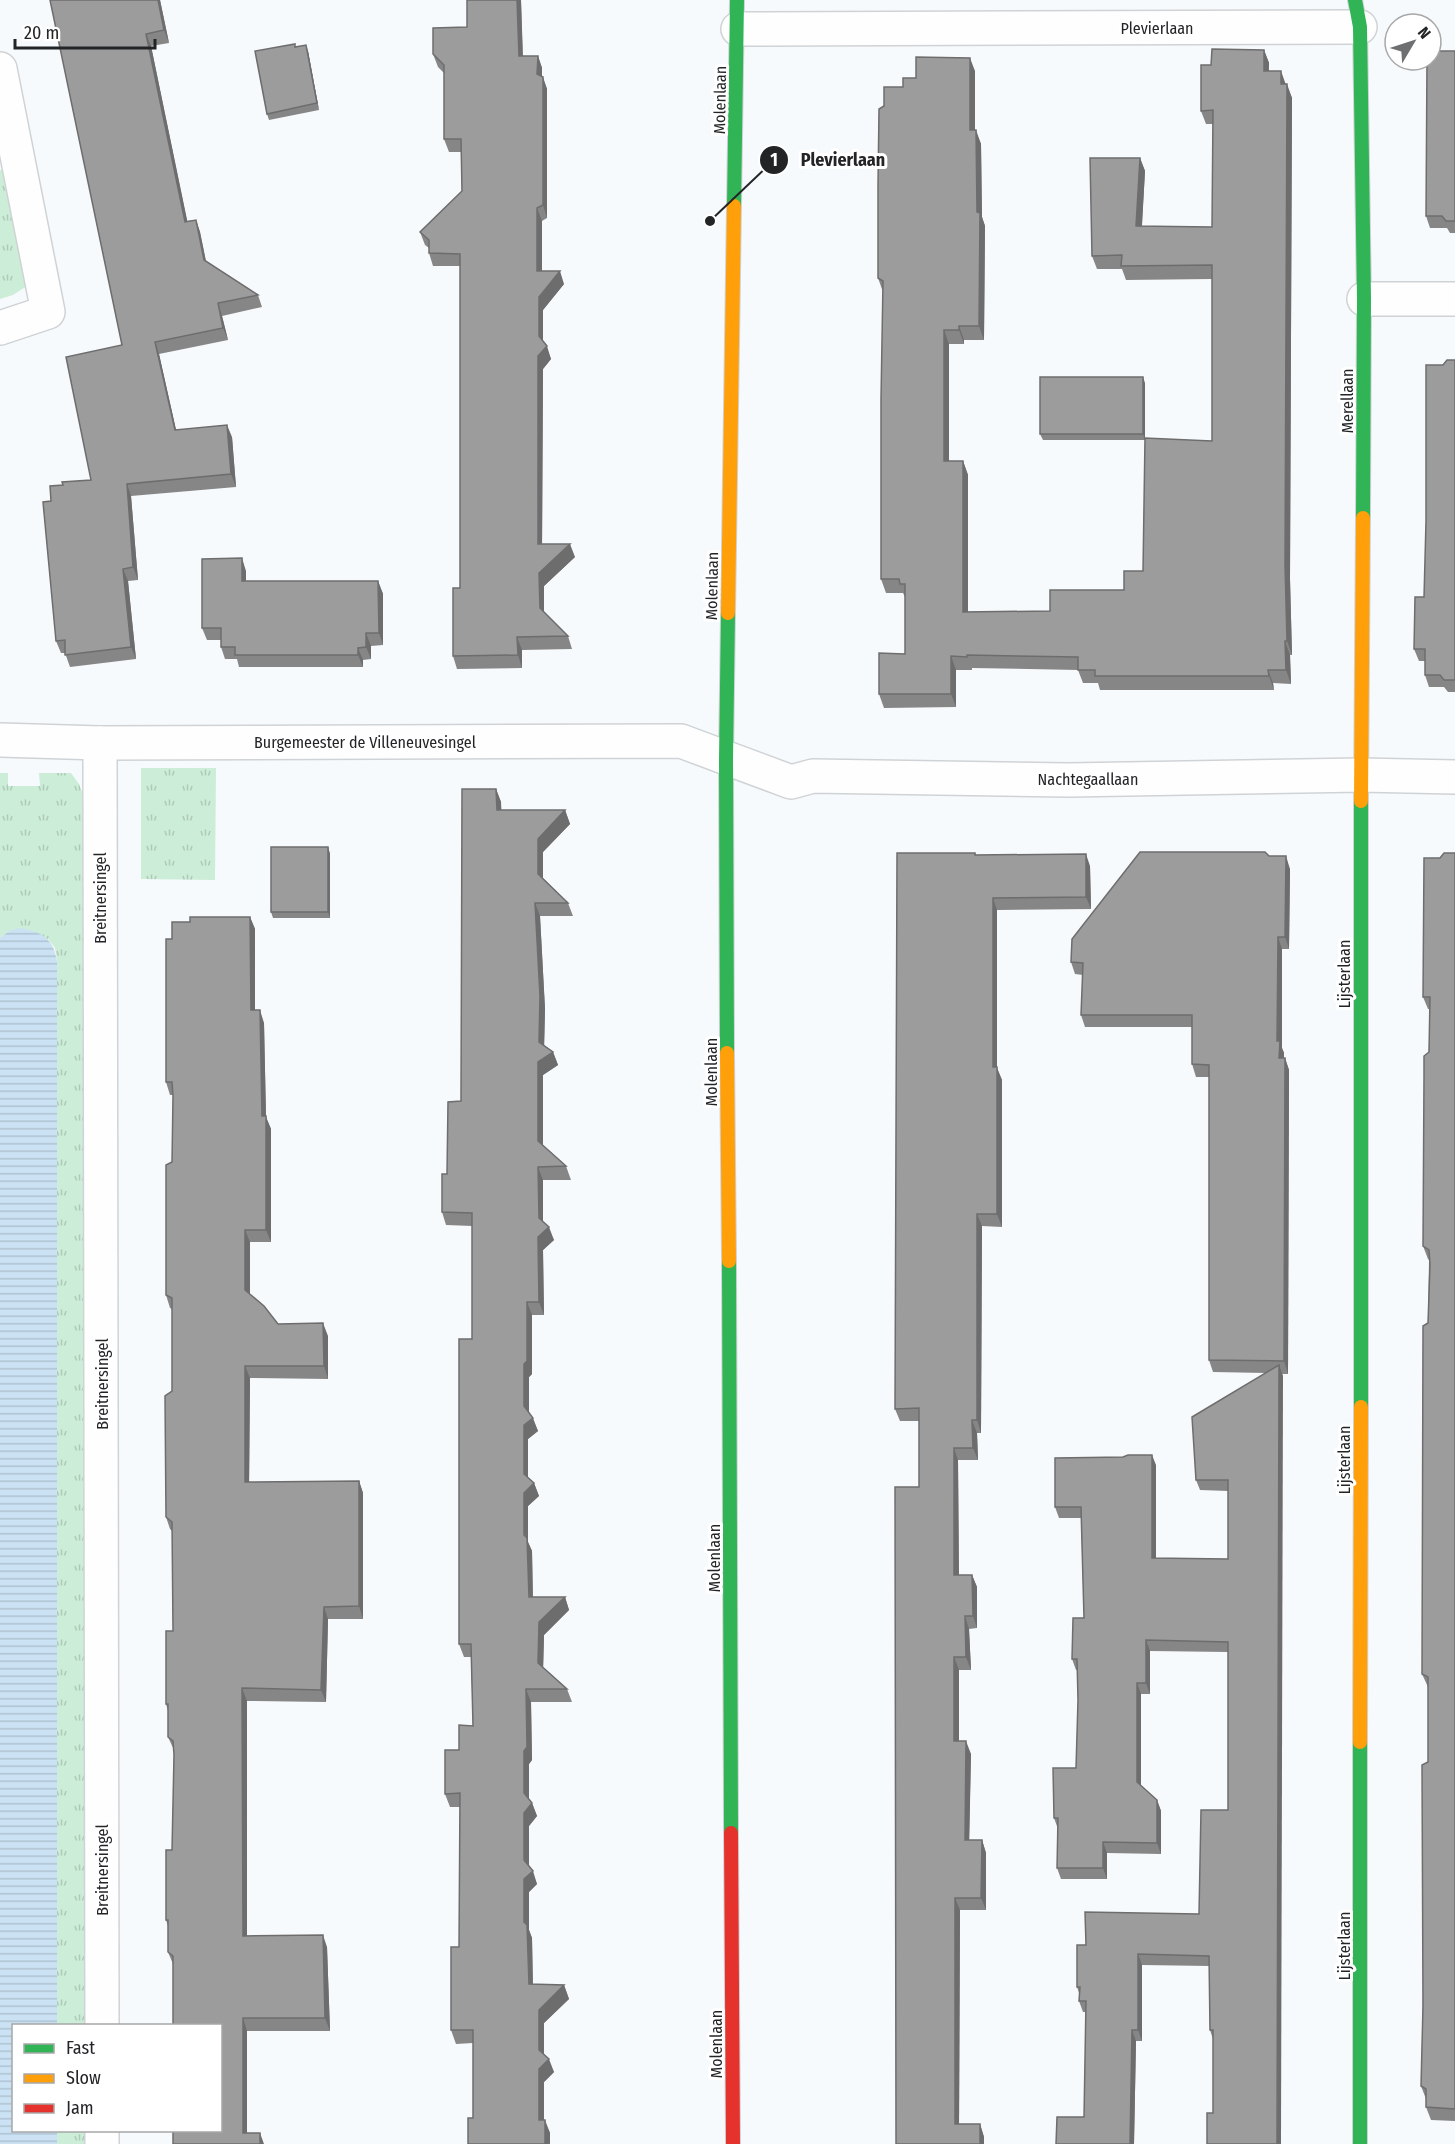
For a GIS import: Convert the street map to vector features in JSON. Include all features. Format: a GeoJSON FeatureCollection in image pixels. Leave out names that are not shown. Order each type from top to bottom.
{"type":"FeatureCollection","features":[{"type":"Feature","properties":{"kind":"street","name":"Plevierlaan"},"geometry":{"type":"LineString","coordinates":[[737,14],[1358,14]]}},
{"type":"Feature","properties":{"kind":"street","name":"Molenlaan"},"geometry":{"type":"LineString","coordinates":[[733,2144],[726,759],[737,14]]}},
{"type":"Feature","properties":{"kind":"street","name":"Merellaan"},"geometry":{"type":"LineString","coordinates":[[1358,14],[1364,299],[1361,776]]}},
{"type":"Feature","properties":{"kind":"street"},"geometry":{"type":"LineString","coordinates":[[0,69],[48,312],[0,328]]}},
{"type":"Feature","properties":{"kind":"street"},"geometry":{"type":"LineString","coordinates":[[1364,299],[1455,299]]}},
{"type":"Feature","properties":{"kind":"street","name":"Burgemeester de Villeneuvesingel"},"geometry":{"type":"LineString","coordinates":[[0,740],[100,743],[681,741],[726,759]]}},
{"type":"Feature","properties":{"kind":"street","name":"Breitnersingel"},"geometry":{"type":"LineString","coordinates":[[100,743],[102,2024]]}},
{"type":"Feature","properties":{"kind":"street","name":"Nachtegaallaan"},"geometry":{"type":"LineString","coordinates":[[726,759],[790,782],[813,776],[1080,780],[1455,777]]}},
{"type":"Feature","properties":{"kind":"street","name":"Lijsterlaan"},"geometry":{"type":"LineString","coordinates":[[1360,2144],[1361,776]]}},
{"type":"Feature","properties":{"kind":"green space"},"geometry":{"type":"Polygon","coordinates":[[[6,169],[27,286],[13,295],[0,299],[0,170],[6,169]]]}},
{"type":"Feature","properties":{"kind":"green space"},"geometry":{"type":"Polygon","coordinates":[[[141,768],[216,768],[215,880],[141,879],[141,768]]]}},
{"type":"Feature","properties":{"kind":"green space"},"geometry":{"type":"Polygon","coordinates":[[[0,773],[8,773],[8,786],[40,786],[39,773],[71,773],[84,797],[86,2024],[57,2024],[57,961],[55,948],[48,939],[9,931],[0,938],[0,773]]]}},
{"type":"Feature","properties":{"kind":"green space"},"geometry":{"type":"Polygon","coordinates":[[[57,2132],[86,2132],[86,2144],[57,2144],[57,2132]]]}},
{"type":"Feature","properties":{"kind":"water"},"geometry":{"type":"Polygon","coordinates":[[[21,928],[46,938],[53,947],[57,961],[57,2024],[12,2024],[12,2132],[57,2132],[57,2144],[0,2144],[0,938],[9,931],[21,928]]]}},
{"type":"Feature","properties":{"kind":"building"},"geometry":{"type":"Polygon","coordinates":[[[50,0],[158,0],[164,30],[146,34],[185,222],[196,220],[204,260],[258,295],[218,303],[223,328],[155,342],[175,430],[227,425],[231,474],[127,484],[133,567],[123,569],[131,647],[65,655],[65,640],[56,641],[43,502],[51,501],[50,486],[63,485],[62,482],[91,480],[66,357],[122,345],[50,0]]]}},
{"type":"Feature","properties":{"kind":"building"},"geometry":{"type":"Polygon","coordinates":[[[467,0],[517,0],[519,56],[538,56],[537,74],[543,77],[543,205],[537,208],[537,271],[560,271],[539,297],[539,336],[547,346],[538,356],[538,544],[570,544],[539,573],[540,608],[568,636],[517,637],[518,655],[453,656],[453,588],[460,588],[460,254],[429,253],[429,240],[420,232],[462,191],[461,139],[444,139],[444,65],[433,54],[433,28],[467,27],[467,0]]]}},
{"type":"Feature","properties":{"kind":"building"},"geometry":{"type":"Polygon","coordinates":[[[295,44],[295,47],[306,45],[317,103],[267,114],[255,51],[295,44]]]}},
{"type":"Feature","properties":{"kind":"building"},"geometry":{"type":"Polygon","coordinates":[[[1212,49],[1264,50],[1264,71],[1281,71],[1281,84],[1287,84],[1286,670],[1268,670],[1269,676],[1095,676],[1095,670],[1078,670],[1078,657],[967,655],[967,657],[951,656],[951,694],[879,694],[879,653],[905,654],[905,584],[900,584],[899,579],[881,579],[883,281],[878,278],[878,186],[879,109],[884,106],[884,87],[903,87],[903,78],[916,78],[916,57],[970,58],[970,130],[976,130],[977,212],[980,213],[979,326],[959,326],[959,330],[944,330],[944,461],[963,461],[963,612],[1050,611],[1050,590],[1124,590],[1124,571],[1143,571],[1145,438],[1212,441],[1212,265],[1121,266],[1122,255],[1092,256],[1090,158],[1140,158],[1136,226],[1212,227],[1213,110],[1201,111],[1201,65],[1211,65],[1212,49]]]}},
{"type":"Feature","properties":{"kind":"building"},"geometry":{"type":"Polygon","coordinates":[[[1443,51],[1455,51],[1455,221],[1446,221],[1442,216],[1426,216],[1427,72],[1443,72],[1443,51]]]}},
{"type":"Feature","properties":{"kind":"building"},"geometry":{"type":"Polygon","coordinates":[[[1447,360],[1455,360],[1455,680],[1444,680],[1440,675],[1425,675],[1425,649],[1414,649],[1415,597],[1424,597],[1426,365],[1443,365],[1447,360]]]}},
{"type":"Feature","properties":{"kind":"building"},"geometry":{"type":"Polygon","coordinates":[[[1040,377],[1143,377],[1143,434],[1040,434],[1040,377]]]}},
{"type":"Feature","properties":{"kind":"building"},"geometry":{"type":"Polygon","coordinates":[[[242,558],[242,581],[378,581],[379,633],[366,633],[366,647],[358,648],[358,655],[235,655],[235,647],[221,647],[221,628],[202,628],[202,559],[242,558]]]}},
{"type":"Feature","properties":{"kind":"building"},"geometry":{"type":"Polygon","coordinates":[[[462,789],[496,789],[497,810],[565,810],[538,839],[538,874],[568,903],[535,903],[540,996],[539,1042],[553,1052],[538,1062],[538,1141],[566,1166],[538,1167],[539,1218],[549,1227],[538,1237],[539,1302],[527,1302],[527,1361],[524,1364],[524,1406],[533,1418],[524,1425],[524,1474],[534,1483],[524,1493],[524,1535],[527,1538],[529,1597],[565,1597],[539,1622],[538,1663],[567,1689],[526,1689],[527,1747],[524,1751],[524,1793],[532,1803],[524,1813],[524,1860],[533,1871],[524,1879],[524,1922],[527,1925],[529,1984],[564,1985],[539,2010],[539,2050],[549,2059],[539,2069],[539,2120],[545,2120],[545,2144],[468,2144],[468,2118],[473,2118],[473,2030],[451,2030],[451,1947],[459,1947],[460,1793],[445,1794],[445,1750],[459,1750],[459,1725],[473,1726],[471,1644],[459,1644],[459,1339],[472,1339],[472,1213],[442,1212],[442,1174],[447,1174],[448,1102],[461,1101],[462,789]]]}},
{"type":"Feature","properties":{"kind":"building"},"geometry":{"type":"Polygon","coordinates":[[[271,847],[328,847],[328,912],[271,912],[271,847]]]}},
{"type":"Feature","properties":{"kind":"building"},"geometry":{"type":"Polygon","coordinates":[[[1140,852],[1265,852],[1269,856],[1286,856],[1285,937],[1278,937],[1277,1041],[1280,1041],[1279,1058],[1285,1058],[1284,1361],[1209,1360],[1209,1065],[1192,1064],[1192,1015],[1081,1015],[1083,963],[1071,962],[1072,939],[1140,852]]]}},
{"type":"Feature","properties":{"kind":"building"},"geometry":{"type":"Polygon","coordinates":[[[897,853],[1086,854],[1086,897],[993,898],[993,1067],[997,1067],[997,1214],[977,1214],[977,1420],[972,1420],[973,1448],[954,1448],[954,1575],[972,1575],[973,1616],[965,1616],[966,1657],[954,1657],[954,1741],[966,1741],[965,1840],[982,1840],[981,1898],[955,1898],[955,2124],[980,2124],[980,2144],[896,2144],[895,1487],[919,1487],[919,1408],[895,1409],[897,853]]]}},
{"type":"Feature","properties":{"kind":"building"},"geometry":{"type":"Polygon","coordinates":[[[1444,853],[1455,853],[1455,2109],[1426,2107],[1426,2089],[1421,2086],[1422,1765],[1428,1762],[1428,1677],[1422,1674],[1423,1326],[1428,1323],[1430,1265],[1429,1250],[1423,1246],[1424,1056],[1429,1052],[1430,997],[1423,997],[1424,858],[1440,858],[1444,853]]]}},
{"type":"Feature","properties":{"kind":"building"},"geometry":{"type":"Polygon","coordinates":[[[190,917],[250,917],[251,1010],[260,1010],[262,1116],[266,1116],[266,1230],[245,1230],[245,1290],[264,1306],[278,1324],[323,1323],[324,1366],[245,1366],[245,1482],[359,1481],[359,1606],[324,1607],[321,1690],[242,1688],[243,1936],[323,1935],[325,2018],[243,2018],[243,2133],[260,2133],[260,2144],[173,2144],[173,2132],[222,2132],[222,2024],[173,2024],[173,1956],[168,1952],[168,1920],[166,1920],[166,1850],[172,1850],[174,1755],[173,1741],[168,1737],[168,1704],[166,1704],[166,1631],[173,1631],[172,1522],[166,1517],[165,1396],[172,1391],[172,1298],[166,1295],[166,1165],[172,1162],[173,1096],[172,1082],[166,1082],[166,939],[172,939],[172,922],[190,922],[190,917]]]}},
{"type":"Feature","properties":{"kind":"building"},"geometry":{"type":"Polygon","coordinates":[[[1279,1365],[1277,2144],[1207,2144],[1207,2113],[1213,2113],[1213,2030],[1210,2030],[1209,1956],[1138,1954],[1138,2030],[1132,2030],[1130,2144],[1056,2144],[1057,2117],[1084,2117],[1086,2001],[1079,2001],[1077,1945],[1086,1945],[1085,1912],[1199,1914],[1201,1810],[1228,1810],[1228,1642],[1146,1640],[1146,1683],[1137,1683],[1137,1782],[1157,1800],[1157,1843],[1103,1842],[1103,1868],[1057,1868],[1058,1818],[1054,1818],[1053,1768],[1076,1768],[1078,1700],[1077,1659],[1072,1659],[1073,1618],[1084,1618],[1081,1507],[1055,1507],[1055,1458],[1152,1455],[1152,1558],[1228,1559],[1228,1480],[1196,1480],[1192,1417],[1279,1365]]]}},
{"type":"Feature","properties":{"kind":"traffic: fast"},"geometry":{"type":"LineString","coordinates":[[734,206],[737,0]]}},
{"type":"Feature","properties":{"kind":"traffic: fast"},"geometry":{"type":"LineString","coordinates":[[1355,0],[1360,27],[1364,299],[1363,518]]}},
{"type":"Feature","properties":{"kind":"traffic: fast"},"geometry":{"type":"LineString","coordinates":[[727,1053],[728,613]]}},
{"type":"Feature","properties":{"kind":"traffic: fast"},"geometry":{"type":"LineString","coordinates":[[1361,801],[1361,1407]]}},
{"type":"Feature","properties":{"kind":"traffic: fast"},"geometry":{"type":"LineString","coordinates":[[729,1261],[731,1833]]}},
{"type":"Feature","properties":{"kind":"traffic: fast"},"geometry":{"type":"LineString","coordinates":[[1360,1742],[1360,2144]]}},
{"type":"Feature","properties":{"kind":"traffic: slow"},"geometry":{"type":"LineString","coordinates":[[728,613],[734,206]]}},
{"type":"Feature","properties":{"kind":"traffic: slow"},"geometry":{"type":"LineString","coordinates":[[1361,801],[1363,518]]}},
{"type":"Feature","properties":{"kind":"traffic: slow"},"geometry":{"type":"LineString","coordinates":[[727,1053],[729,1261]]}},
{"type":"Feature","properties":{"kind":"traffic: slow"},"geometry":{"type":"LineString","coordinates":[[1360,1742],[1361,1407]]}},
{"type":"Feature","properties":{"kind":"traffic: jam"},"geometry":{"type":"LineString","coordinates":[[731,1833],[733,2144]]}},
{"type":"Feature","properties":{"kind":"place","name":"Plevierlaan"},"geometry":{"type":"Point","coordinates":[710,221]}}]}
